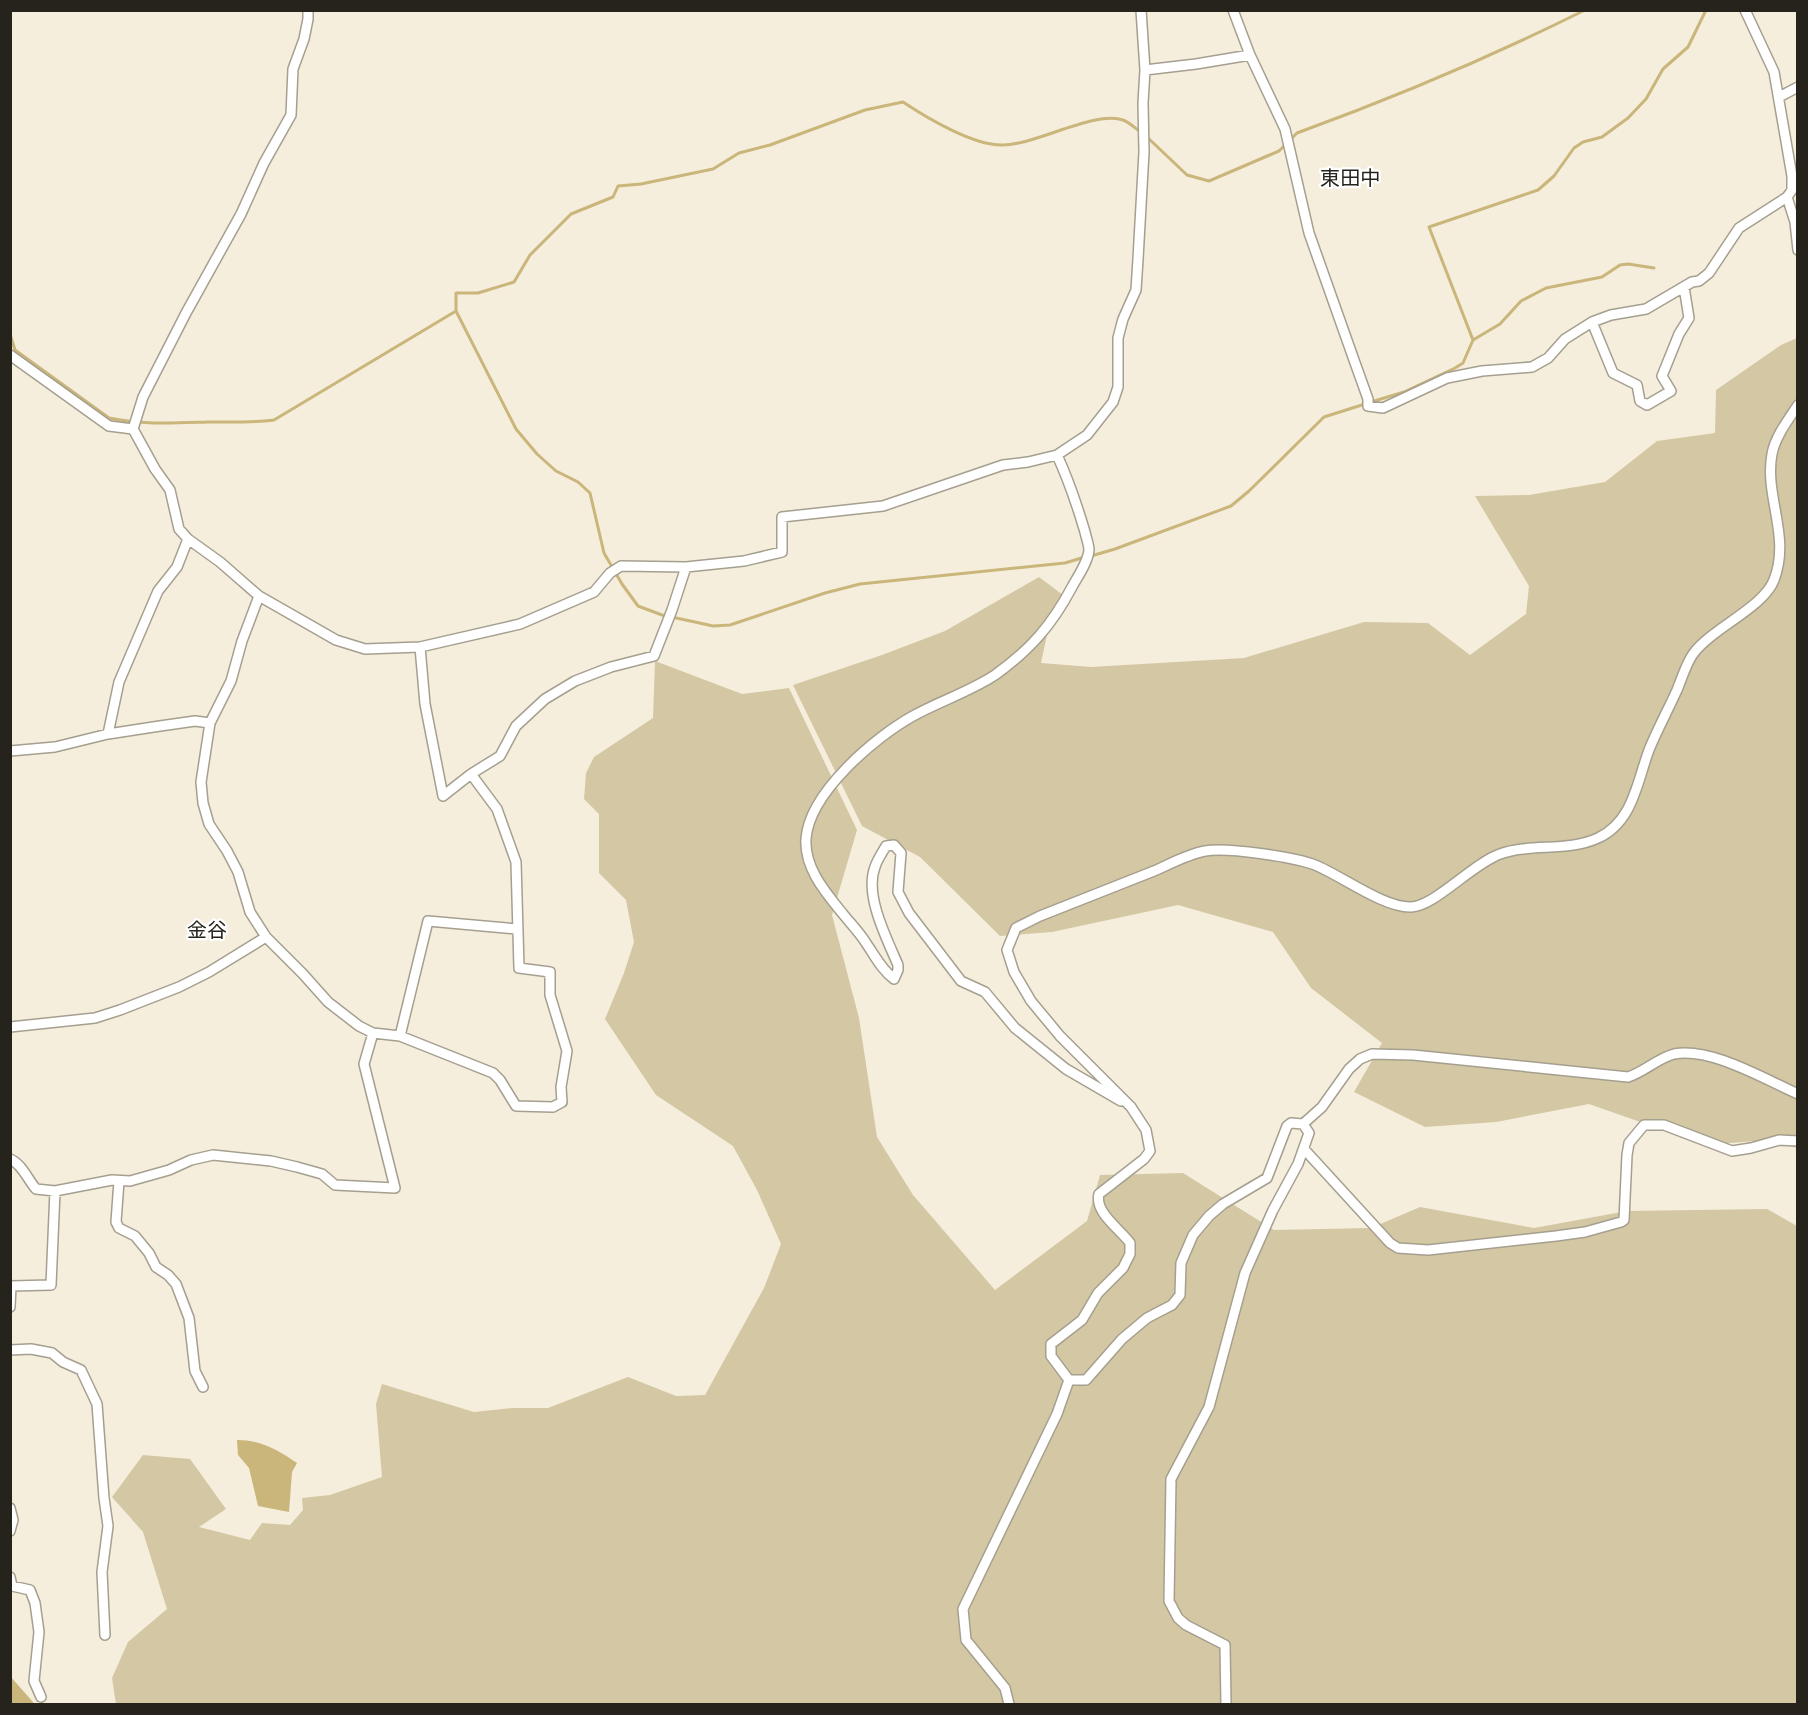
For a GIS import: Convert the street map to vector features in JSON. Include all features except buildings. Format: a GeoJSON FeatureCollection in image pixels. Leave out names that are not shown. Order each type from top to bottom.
{"type":"FeatureCollection","features":[{"type":"Feature","properties":{"kind":"street"},"geometry":{"type":"LineString","coordinates":[[308,10],[304,39],[293,69],[291,115],[264,163],[241,214],[142,398],[133,429],[155,469],[170,489],[179,529],[188,538],[259,596],[336,640],[365,649],[420,647],[520,624],[594,592],[610,573],[621,567],[686,567],[744,561],[782,552],[782,516],[883,506],[1003,465],[1057,455],[1087,435],[1113,402],[1118,387],[1118,338],[1123,319],[1136,290],[1144,152],[1145,70],[1140,10]]}},
{"type":"Feature","properties":{"kind":"street"},"geometry":{"type":"LineString","coordinates":[[1233,10],[1250,55],[1285,129],[1309,233],[1368,406],[1383,408],[1447,378],[1482,371],[1532,367],[1548,358],[1565,339],[1592,322],[1611,315],[1646,309],[1692,282],[1699,281],[1709,273],[1739,228],[1787,197],[1792,190],[1792,176],[1774,72],[1744,10]]}},
{"type":"Feature","properties":{"kind":"street"},"geometry":{"type":"LineString","coordinates":[[1145,70],[1250,55]]}},
{"type":"Feature","properties":{"kind":"street"},"geometry":{"type":"LineString","coordinates":[[1779,97],[1797,87]]}},
{"type":"Feature","properties":{"kind":"street"},"geometry":{"type":"LineString","coordinates":[[1787,197],[1795,222],[1797,250]]}},
{"type":"Feature","properties":{"kind":"street"},"geometry":{"type":"LineString","coordinates":[[1592,322],[1612,373],[1637,385],[1640,401],[1647,405],[1671,392],[1662,376],[1679,333],[1689,318],[1684,287]]}},
{"type":"Feature","properties":{"kind":"street"},"geometry":{"type":"LineString","coordinates":[[10,355],[109,426],[133,429]]}},
{"type":"Feature","properties":{"kind":"street"},"geometry":{"type":"LineString","coordinates":[[1069,1380],[1051,1356],[1051,1344],[1082,1320],[1098,1293],[1123,1269],[1130,1254],[1130,1243],[1101,1209],[1097,1201],[1099,1194],[1137,1166],[1150,1151],[1149,1140],[1146,1130],[1131,1107],[1030,1001],[1014,972],[1006,950],[1016,928],[1040,915],[1206,851],[1247,852],[1313,864],[1392,904],[1412,907],[1429,902],[1474,867],[1501,853],[1583,844],[1600,838],[1616,826],[1627,812],[1649,751],[1692,656],[1709,637],[1760,599],[1773,582],[1780,552],[1771,476],[1772,453],[1797,405]]}},
{"type":"Feature","properties":{"kind":"street"},"geometry":{"type":"LineString","coordinates":[[1057,455],[1074,492],[1089,549],[1085,562],[1061,608],[1041,636],[1019,657],[955,698],[914,716],[882,736],[852,760],[815,807],[806,840],[809,861],[820,886],[865,941],[884,971],[894,979],[898,965],[881,926],[873,896],[874,868],[886,846],[894,845],[902,853],[898,892],[909,914],[961,981],[985,992],[1015,1028],[1066,1069],[1131,1107]]}},
{"type":"Feature","properties":{"kind":"street"},"geometry":{"type":"LineString","coordinates":[[108,734],[119,682],[158,591],[177,567],[188,538]]}},
{"type":"Feature","properties":{"kind":"street"},"geometry":{"type":"LineString","coordinates":[[420,647],[424,704],[443,796],[471,774],[500,756],[516,726],[545,699],[575,681],[610,667],[654,656],[686,567]]}},
{"type":"Feature","properties":{"kind":"street"},"geometry":{"type":"LineString","coordinates":[[259,596],[242,641],[231,681],[210,723],[201,782],[203,803],[209,824],[238,872],[250,912],[266,937],[328,1002],[359,1026],[373,1033],[400,1036],[493,1073],[516,1106],[553,1107],[562,1102],[561,1087],[567,1051],[550,995],[550,972],[519,968],[516,862],[497,809],[471,774]]}},
{"type":"Feature","properties":{"kind":"street"},"geometry":{"type":"LineString","coordinates":[[10,751],[55,747],[108,734],[195,721],[210,723]]}},
{"type":"Feature","properties":{"kind":"street"},"geometry":{"type":"LineString","coordinates":[[400,1036],[428,921],[517,929]]}},
{"type":"Feature","properties":{"kind":"street"},"geometry":{"type":"LineString","coordinates":[[10,1027],[94,1018],[120,1010],[179,987],[209,972],[266,937]]}},
{"type":"Feature","properties":{"kind":"street"},"geometry":{"type":"LineString","coordinates":[[10,1160],[18,1162],[36,1190],[55,1191],[112,1180],[130,1181],[169,1170],[191,1160],[213,1155],[288,1165],[322,1174],[335,1185],[395,1188],[364,1064],[373,1033]]}},
{"type":"Feature","properties":{"kind":"street"},"geometry":{"type":"LineString","coordinates":[[1069,1380],[1086,1380],[1122,1339],[1147,1318],[1172,1305],[1180,1295],[1181,1263],[1193,1235],[1223,1204],[1267,1178],[1287,1126],[1291,1123],[1303,1124],[1322,1107],[1349,1070],[1360,1059],[1372,1054],[1413,1055],[1628,1077],[1641,1073],[1674,1054],[1696,1054],[1732,1064],[1797,1094]]}},
{"type":"Feature","properties":{"kind":"street"},"geometry":{"type":"LineString","coordinates":[[1226,1704],[1225,1645],[1186,1625],[1178,1618],[1169,1601],[1171,1479],[1209,1407],[1245,1273],[1273,1210],[1305,1149],[1309,1133],[1303,1124]]}},
{"type":"Feature","properties":{"kind":"street"},"geometry":{"type":"LineString","coordinates":[[1305,1149],[1390,1243],[1398,1248],[1428,1250],[1585,1232],[1621,1222],[1624,1220],[1629,1143],[1644,1125],[1664,1125],[1732,1151],[1779,1140],[1797,1141]]}},
{"type":"Feature","properties":{"kind":"street"},"geometry":{"type":"LineString","coordinates":[[119,1180],[116,1222],[119,1228],[126,1230],[141,1242],[156,1267],[176,1284],[190,1327],[195,1371],[203,1387]]}},
{"type":"Feature","properties":{"kind":"street"},"geometry":{"type":"LineString","coordinates":[[10,1307],[11,1286],[51,1285],[55,1191]]}},
{"type":"Feature","properties":{"kind":"street"},"geometry":{"type":"LineString","coordinates":[[10,1350],[31,1349],[52,1353],[63,1362],[81,1370],[94,1395],[108,1526],[102,1572],[105,1635]]}},
{"type":"Feature","properties":{"kind":"street"},"geometry":{"type":"LineString","coordinates":[[1009,1704],[1005,1688],[966,1640],[963,1609],[1057,1414],[1069,1380]]}},
{"type":"Feature","properties":{"kind":"street"},"geometry":{"type":"LineString","coordinates":[[10,1508],[13,1520],[10,1531]]}},
{"type":"Feature","properties":{"kind":"street"},"geometry":{"type":"LineString","coordinates":[[10,1577],[12,1586],[30,1590],[34,1603],[39,1632],[34,1680],[41,1697]]}},
{"type":"Feature","properties":{"kind":"shaded area"},"geometry":{"type":"Polygon","coordinates":[[[1797,338],[1797,1148],[1767,1140],[1706,1145],[1589,1104],[1496,1122],[1425,1127],[1354,1092],[1382,1043],[1311,988],[1273,932],[1178,905],[1052,932],[1000,936],[920,857],[862,826],[793,685],[945,631],[1039,577],[1067,598],[1050,621],[1041,663],[1091,667],[1244,658],[1364,622],[1428,623],[1470,655],[1526,614],[1529,586],[1475,496],[1529,495],[1605,482],[1657,441],[1715,433],[1716,390],[1781,345],[1797,338]]]}},
{"type":"Feature","properties":{"kind":"shaded area"},"geometry":{"type":"Polygon","coordinates":[[[655,661],[742,694],[789,688],[857,830],[832,915],[859,1018],[877,1137],[913,1195],[995,1290],[1087,1221],[1100,1175],[1183,1173],[1274,1230],[1371,1228],[1420,1207],[1534,1228],[1627,1211],[1767,1209],[1797,1226],[1797,1704],[116,1704],[112,1678],[128,1642],[167,1609],[143,1532],[112,1497],[143,1455],[190,1459],[226,1509],[199,1527],[250,1540],[262,1523],[290,1525],[303,1510],[302,1498],[330,1495],[382,1477],[376,1404],[382,1384],[474,1412],[513,1408],[548,1408],[628,1377],[676,1396],[705,1395],[764,1288],[781,1244],[757,1190],[733,1146],[656,1095],[605,1019],[634,942],[626,900],[599,873],[599,814],[584,799],[586,773],[594,757],[653,718],[655,661]]]}},
{"type":"Feature","properties":{"kind":"shaded area"},"geometry":{"type":"Polygon","coordinates":[[[237,1440],[246,1440],[269,1447],[297,1463],[292,1472],[289,1512],[258,1506],[249,1468],[238,1455],[237,1440]]]}},
{"type":"Feature","properties":{"kind":"shaded area"},"geometry":{"type":"Polygon","coordinates":[[[10,1676],[33,1702],[34,1704],[11,1704],[10,1676]]]}},
{"type":"Feature","properties":{"kind":"waterway"},"geometry":{"type":"LineString","coordinates":[[1291,139],[1297,133],[1407,91],[1479,60],[1585,10]]}},
{"type":"Feature","properties":{"kind":"waterway"},"geometry":{"type":"LineString","coordinates":[[1473,340],[1429,227],[1538,190],[1554,176],[1574,148],[1583,142],[1602,137],[1628,118],[1646,99],[1663,69],[1688,47],[1706,10]]}},
{"type":"Feature","properties":{"kind":"waterway"},"geometry":{"type":"LineString","coordinates":[[1085,557],[1065,563],[860,584],[825,593],[730,625],[713,626],[662,615],[638,606],[604,553],[590,493],[578,482],[556,471],[537,454],[516,429],[456,311],[456,293],[478,293],[514,282],[530,255],[571,214],[613,197],[618,186],[641,184],[713,169],[739,153],[770,145],[865,110],[903,102],[951,130],[979,141],[1003,145],[1016,144],[1082,124],[1111,118],[1123,120],[1142,133]]}},
{"type":"Feature","properties":{"kind":"waterway"},"geometry":{"type":"LineString","coordinates":[[1147,137],[1187,175],[1209,181],[1279,151],[1286,144]]}},
{"type":"Feature","properties":{"kind":"waterway"},"geometry":{"type":"LineString","coordinates":[[1371,402],[1404,392],[1463,363],[1473,340],[1500,324],[1521,301],[1546,288],[1602,277],[1620,265],[1654,268]]}},
{"type":"Feature","properties":{"kind":"waterway"},"geometry":{"type":"LineString","coordinates":[[10,334],[15,350],[109,418],[158,423],[258,422],[274,420],[456,311]]}},
{"type":"Feature","properties":{"kind":"waterway"},"geometry":{"type":"LineString","coordinates":[[1091,556],[1231,506],[1324,417],[1365,404]]}},
{"type":"Feature","properties":{"kind":"district","name":"東田中"},"geometry":{"type":"Point","coordinates":[1350,178]}},
{"type":"Feature","properties":{"kind":"district","name":"金谷"},"geometry":{"type":"Point","coordinates":[207,930]}}]}
